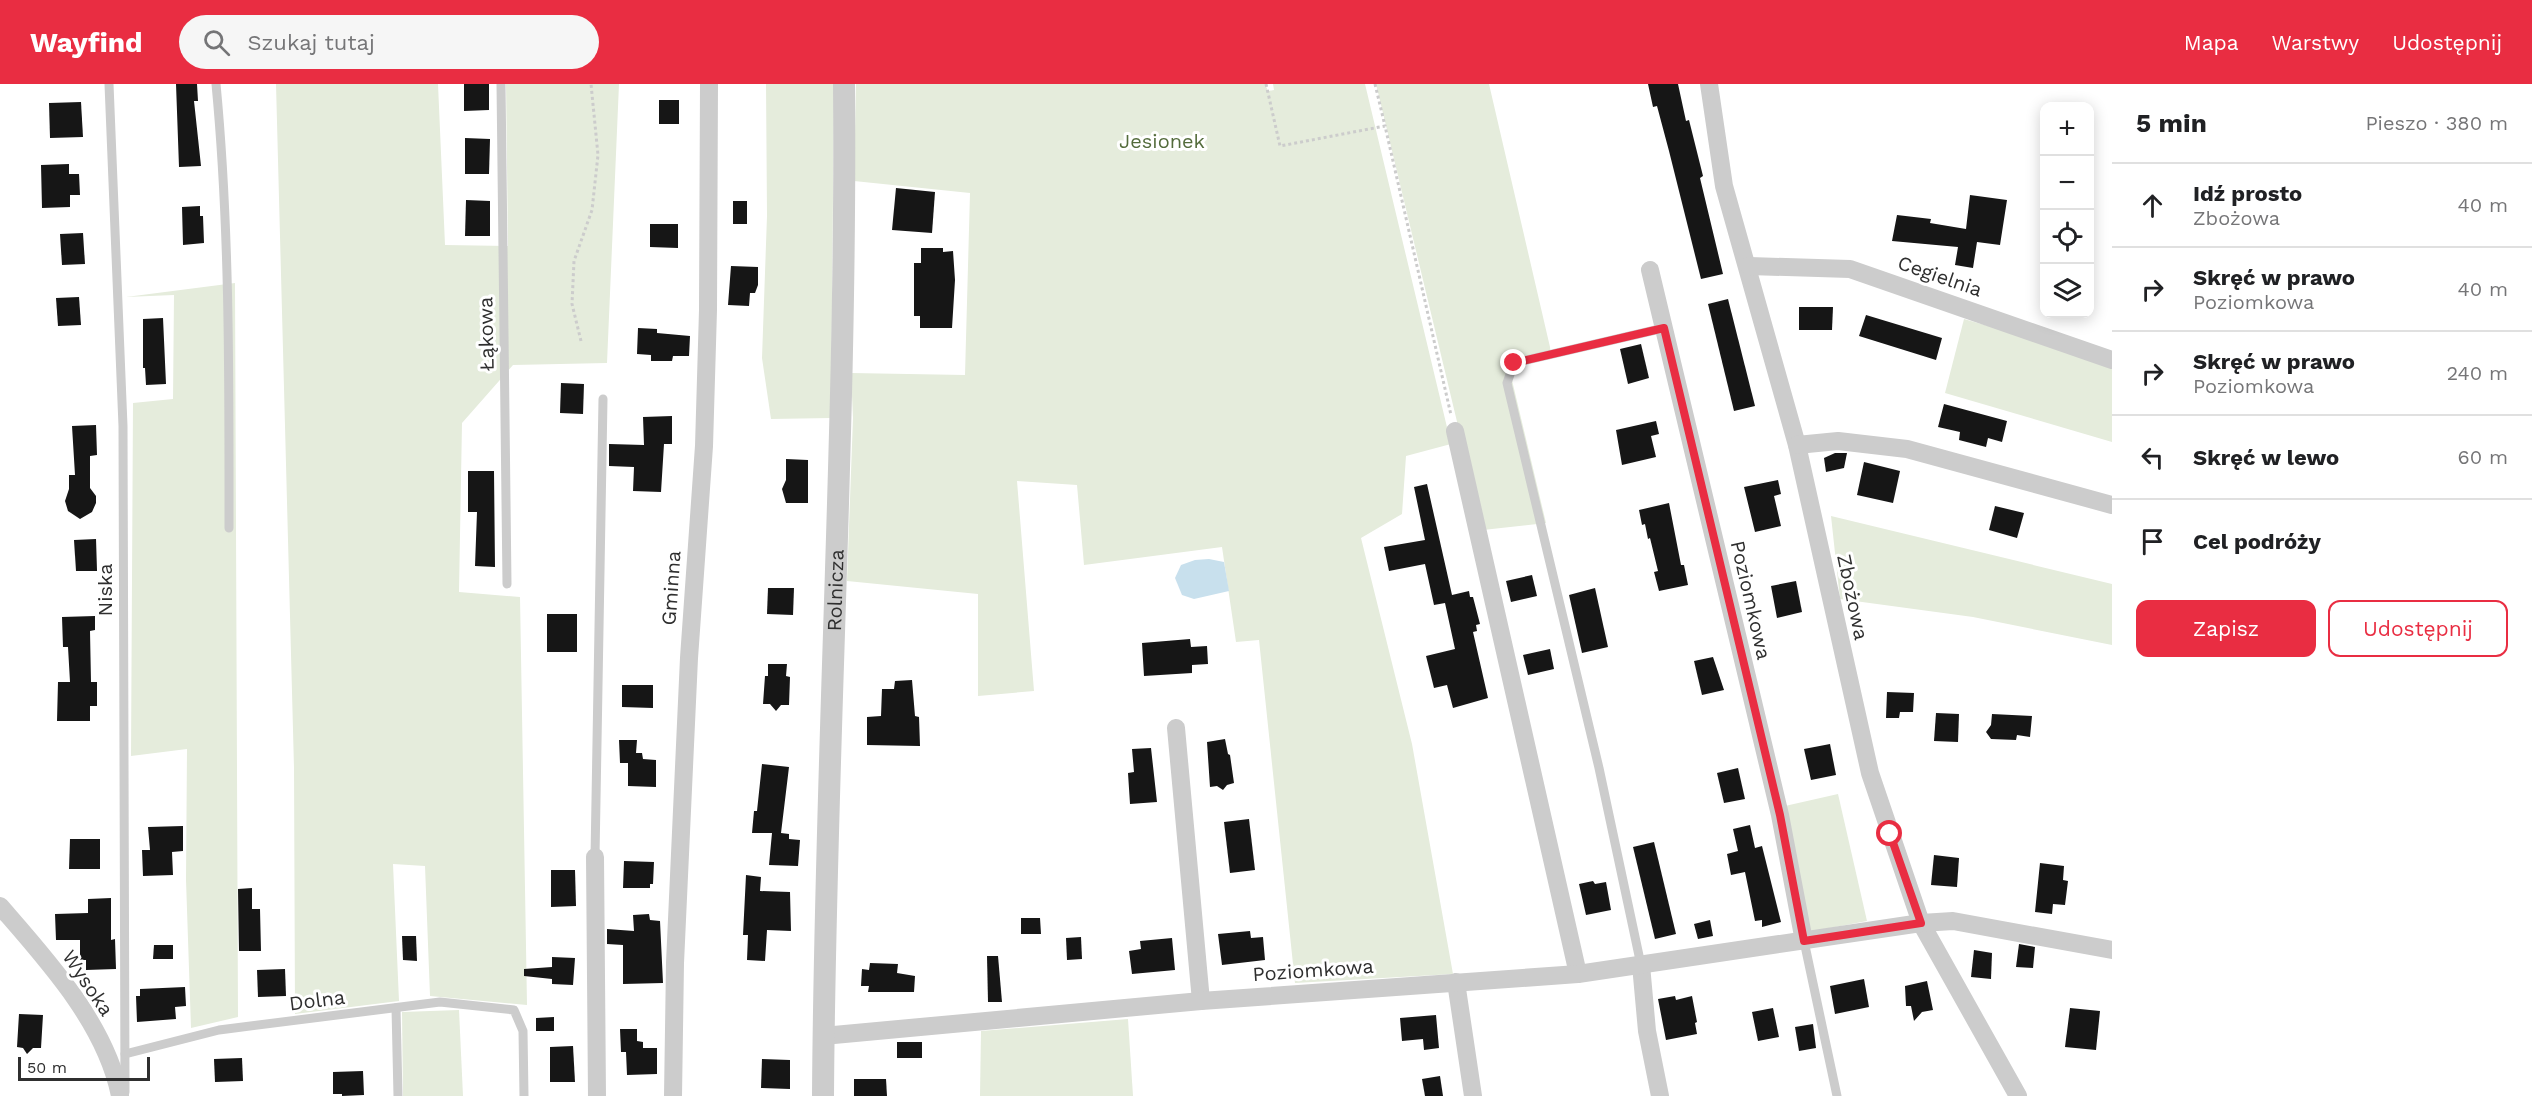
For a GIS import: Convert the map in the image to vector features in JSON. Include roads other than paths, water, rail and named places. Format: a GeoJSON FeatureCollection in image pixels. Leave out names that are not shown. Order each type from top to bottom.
{"type":"FeatureCollection","features":[{"type":"Feature","properties":{"kind":"street","name":"Gminna"},"geometry":{"type":"LineString","coordinates":[[673,1096],[675,963],[689,658],[705,435],[709,84]]}},
{"type":"Feature","properties":{"kind":"street","name":"Rolnicza"},"geometry":{"type":"LineString","coordinates":[[823,1096],[843,321],[844,84]]}},
{"type":"Feature","properties":{"kind":"street","name":"Zbożowa"},"geometry":{"type":"LineString","coordinates":[[1709,84],[1724,186],[1749,266],[1797,445],[1861,741],[1873,783],[1921,923],[2018,1096]]}},
{"type":"Feature","properties":{"kind":"street","name":"Cegielnia"},"geometry":{"type":"LineString","coordinates":[[1749,266],[1850,269],[2112,360]]}},
{"type":"Feature","properties":{"kind":"street","name":"Poziomkowa"},"geometry":{"type":"LineString","coordinates":[[1650,270],[1780,815],[1804,941]]}},
{"type":"Feature","properties":{"kind":"street"},"geometry":{"type":"LineString","coordinates":[[1455,431],[1578,975]]}},
{"type":"Feature","properties":{"kind":"street"},"geometry":{"type":"LineString","coordinates":[[1797,445],[1839,441],[1907,448],[2112,505]]}},
{"type":"Feature","properties":{"kind":"street"},"geometry":{"type":"LineString","coordinates":[[1176,728],[1201,1001]]}},
{"type":"Feature","properties":{"kind":"street"},"geometry":{"type":"LineString","coordinates":[[595,857],[597,1096]]}},
{"type":"Feature","properties":{"kind":"street","name":"Wysoka"},"geometry":{"type":"LineString","coordinates":[[0,906],[44,957],[72,995],[108,1054],[120,1096]]}},
{"type":"Feature","properties":{"kind":"street","name":"Poziomkowa"},"geometry":{"type":"LineString","coordinates":[[823,1036],[1201,1001],[1578,975],[1921,923],[1953,921],[2112,950]]}},
{"type":"Feature","properties":{"kind":"street"},"geometry":{"type":"LineString","coordinates":[[1641,965],[1647,1031],[1660,1096]]}},
{"type":"Feature","properties":{"kind":"street"},"geometry":{"type":"LineString","coordinates":[[1456,982],[1473,1096]]}},
{"type":"Feature","properties":{"kind":"lane","name":"Niska"},"geometry":{"type":"LineString","coordinates":[[109,84],[123,426],[125,1096]]}},
{"type":"Feature","properties":{"kind":"lane"},"geometry":{"type":"LineString","coordinates":[[216,84],[222,146],[229,528]]}},
{"type":"Feature","properties":{"kind":"lane","name":"Łąkowa"},"geometry":{"type":"LineString","coordinates":[[501,84],[507,584]]}},
{"type":"Feature","properties":{"kind":"lane"},"geometry":{"type":"LineString","coordinates":[[1641,965],[1599,768],[1507,383],[1514,363],[1664,328]]}},
{"type":"Feature","properties":{"kind":"lane"},"geometry":{"type":"LineString","coordinates":[[595,857],[603,399]]}},
{"type":"Feature","properties":{"kind":"lane"},"geometry":{"type":"LineString","coordinates":[[1804,941],[1837,1096]]}},
{"type":"Feature","properties":{"kind":"lane","name":"Dolna"},"geometry":{"type":"LineString","coordinates":[[125,1054],[219,1030],[440,1002],[514,1010],[523,1031],[524,1096]]}},
{"type":"Feature","properties":{"kind":"lane"},"geometry":{"type":"LineString","coordinates":[[396,1008],[398,1096]]}},
{"type":"Feature","properties":{"kind":"water"},"geometry":{"type":"Polygon","coordinates":[[[1209,559],[1224,562],[1229,591],[1194,599],[1182,595],[1175,578],[1181,565],[1195,560],[1209,559]]]}},
{"type":"Feature","properties":{"kind":"park label","name":"Jesionek"},"geometry":{"type":"Point","coordinates":[1162,141]}}]}
